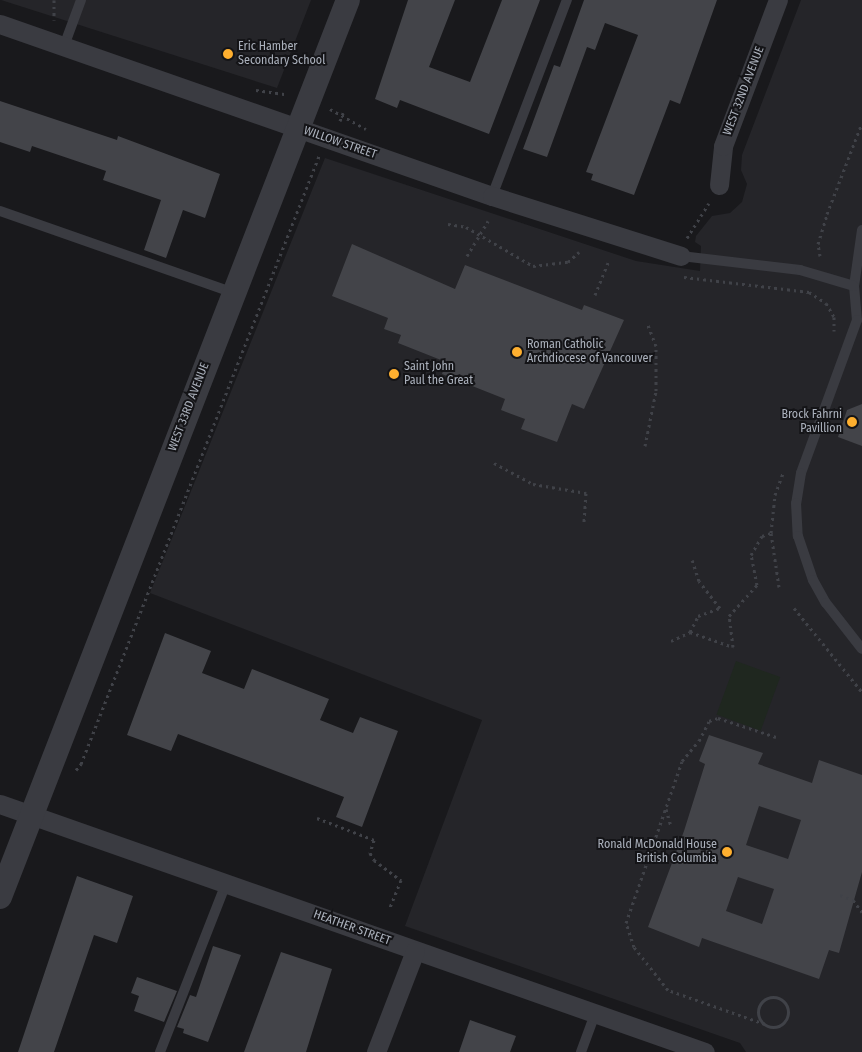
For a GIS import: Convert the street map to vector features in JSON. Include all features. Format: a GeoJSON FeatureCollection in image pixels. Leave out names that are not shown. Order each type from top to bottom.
{"type":"FeatureCollection","features":[{"type":"Feature","properties":{"kind":"street","name":"WEST 33RD AVENUE"},"geometry":{"type":"LineString","coordinates":[[0,897],[348,0]]}},
{"type":"Feature","properties":{"kind":"street","name":"WEST 32ND AVENUE"},"geometry":{"type":"LineString","coordinates":[[719,185],[723,146],[778,0]]}},
{"type":"Feature","properties":{"kind":"street","name":"WILLOW STREET"},"geometry":{"type":"LineString","coordinates":[[0,24],[492,196],[681,256]]}},
{"type":"Feature","properties":{"kind":"street","name":"HEATHER STREET"},"geometry":{"type":"LineString","coordinates":[[0,804],[705,1052]]}},
{"type":"Feature","properties":{"kind":"street"},"geometry":{"type":"LineString","coordinates":[[376,1052],[415,951]]}},
{"type":"Feature","properties":{"kind":"lane"},"geometry":{"type":"LineString","coordinates":[[64,46],[81,0]]}},
{"type":"Feature","properties":{"kind":"lane"},"geometry":{"type":"LineString","coordinates":[[492,196],[567,0]]}},
{"type":"Feature","properties":{"kind":"lane"},"geometry":{"type":"LineString","coordinates":[[0,211],[234,293]]}},
{"type":"Feature","properties":{"kind":"lane"},"geometry":{"type":"LineString","coordinates":[[862,230],[854,286],[856,320],[801,473],[796,511],[798,536],[813,580],[826,603],[862,649]]}},
{"type":"Feature","properties":{"kind":"lane"},"geometry":{"type":"LineString","coordinates":[[681,256],[800,270],[854,286]]}},
{"type":"Feature","properties":{"kind":"lane"},"geometry":{"type":"LineString","coordinates":[[160,1052],[226,884]]}},
{"type":"Feature","properties":{"kind":"lane"},"geometry":{"type":"LineString","coordinates":[[581,1052],[595,1014]]}},
{"type":"Feature","properties":{"kind":"path"},"geometry":{"type":"LineString","coordinates":[[54,0],[54,20]]}},
{"type":"Feature","properties":{"kind":"path"},"geometry":{"type":"LineString","coordinates":[[264,91],[281,92]]}},
{"type":"Feature","properties":{"kind":"path"},"geometry":{"type":"LineString","coordinates":[[335,110],[343,113]]}},
{"type":"Feature","properties":{"kind":"path"},"geometry":{"type":"LineString","coordinates":[[820,256],[818,244],[862,123]]}},
{"type":"Feature","properties":{"kind":"path"},"geometry":{"type":"LineString","coordinates":[[71,775],[81,764],[310,173]]}},
{"type":"Feature","properties":{"kind":"path"},"geometry":{"type":"LineString","coordinates":[[681,256],[689,234],[719,185]]}},
{"type":"Feature","properties":{"kind":"path"},"geometry":{"type":"LineString","coordinates":[[467,256],[488,221]]}},
{"type":"Feature","properties":{"kind":"path"},"geometry":{"type":"LineString","coordinates":[[448,224],[480,234],[532,266],[568,262],[579,252]]}},
{"type":"Feature","properties":{"kind":"path"},"geometry":{"type":"LineString","coordinates":[[595,296],[608,262]]}},
{"type":"Feature","properties":{"kind":"path"},"geometry":{"type":"LineString","coordinates":[[673,276],[810,292],[826,303],[834,317]]}},
{"type":"Feature","properties":{"kind":"path"},"geometry":{"type":"LineString","coordinates":[[645,446],[656,391],[656,346],[648,323]]}},
{"type":"Feature","properties":{"kind":"path"},"geometry":{"type":"LineString","coordinates":[[494,463],[533,484],[586,492],[584,522]]}},
{"type":"Feature","properties":{"kind":"path"},"geometry":{"type":"LineString","coordinates":[[690,632],[733,647],[729,616],[758,585],[752,555],[762,536],[771,533]]}},
{"type":"Feature","properties":{"kind":"path"},"geometry":{"type":"LineString","coordinates":[[671,640],[690,632],[698,616],[720,608],[699,581],[692,560]]}},
{"type":"Feature","properties":{"kind":"path"},"geometry":{"type":"LineString","coordinates":[[794,608],[862,692]]}},
{"type":"Feature","properties":{"kind":"path"},"geometry":{"type":"LineString","coordinates":[[765,1024],[758,1012],[764,1000],[771,997],[784,1001],[788,1012],[783,1024],[765,1024],[668,990],[627,934],[630,907],[682,761],[700,741],[709,721],[718,718],[776,737]]}},
{"type":"Feature","properties":{"kind":"path"},"geometry":{"type":"LineString","coordinates":[[665,808],[671,827]]}},
{"type":"Feature","properties":{"kind":"path"},"geometry":{"type":"LineString","coordinates":[[317,818],[374,840],[370,853],[374,860],[401,880],[389,910]]}},
{"type":"Feature","properties":{"kind":"path"},"geometry":{"type":"LineString","coordinates":[[840,895],[853,900],[862,912]]}},
{"type":"Feature","properties":{"kind":"shaded area","name":"Eric Hamber Secondary School"},"geometry":{"type":"Polygon","coordinates":[[[1,0],[311,0],[277,88],[1,0]]]}},
{"type":"Feature","properties":{"kind":"shaded area"},"geometry":{"type":"Polygon","coordinates":[[[801,0],[862,0],[862,1052],[746,1052],[740,1043],[405,926],[482,720],[150,593],[325,158],[636,261],[700,271],[701,246],[695,242],[696,236],[712,216],[730,213],[742,202],[747,184],[741,170],[742,155],[801,0]]]}},
{"type":"Feature","properties":{"kind":"shaded area"},"geometry":{"type":"Polygon","coordinates":[[[736,661],[780,677],[761,731],[717,715],[736,661]]]}},
{"type":"Feature","properties":{"kind":"building"},"geometry":{"type":"Polygon","coordinates":[[[408,0],[455,0],[429,67],[470,82],[502,0],[540,0],[489,134],[400,100],[397,108],[375,99],[408,0]]]}},
{"type":"Feature","properties":{"kind":"building"},"geometry":{"type":"Polygon","coordinates":[[[584,0],[717,0],[680,104],[670,100],[634,195],[591,180],[593,174],[586,172],[638,35],[605,23],[595,50],[587,47],[547,157],[523,149],[554,65],[560,67],[584,0]]]}},
{"type":"Feature","properties":{"kind":"building"},"geometry":{"type":"Polygon","coordinates":[[[0,101],[117,140],[118,136],[220,174],[205,218],[183,210],[166,258],[144,250],[161,200],[103,180],[106,171],[32,146],[30,152],[0,142],[0,101]]]}},
{"type":"Feature","properties":{"kind":"building","name":"Roman Catholic Archdiocese of Vancouver"},"geometry":{"type":"Polygon","coordinates":[[[352,244],[455,289],[465,265],[582,310],[584,305],[624,320],[584,409],[572,404],[557,442],[521,429],[525,419],[501,410],[505,399],[442,374],[446,362],[398,343],[401,335],[384,329],[388,318],[332,296],[352,244]]]}},
{"type":"Feature","properties":{"kind":"building","name":"Brock Fahrni Pavillion"},"geometry":{"type":"Polygon","coordinates":[[[862,404],[862,446],[838,437],[847,410],[862,404]]]}},
{"type":"Feature","properties":{"kind":"building"},"geometry":{"type":"Polygon","coordinates":[[[165,633],[211,651],[202,673],[244,689],[252,669],[329,699],[320,720],[353,733],[360,717],[398,731],[362,827],[336,817],[344,797],[178,734],[171,751],[127,735],[165,633]]]}},
{"type":"Feature","properties":{"kind":"building","name":"Ronald McDonald House British Columbia"},"geometry":{"type":"Polygon","coordinates":[[[709,735],[763,753],[758,764],[812,783],[819,760],[862,775],[862,872],[839,953],[829,950],[819,979],[702,938],[699,947],[648,927],[684,831],[705,764],[699,761],[709,735]],[[759,806],[746,845],[788,859],[801,820],[759,806]],[[738,877],[726,911],[762,924],[774,889],[738,877]]]}},
{"type":"Feature","properties":{"kind":"building"},"geometry":{"type":"Polygon","coordinates":[[[77,876],[133,896],[117,943],[94,935],[54,1052],[18,1052],[77,876]]]}},
{"type":"Feature","properties":{"kind":"building"},"geometry":{"type":"Polygon","coordinates":[[[213,946],[241,955],[208,1042],[183,1033],[184,1029],[177,1027],[190,995],[196,997],[213,946]]]}},
{"type":"Feature","properties":{"kind":"building"},"geometry":{"type":"Polygon","coordinates":[[[281,952],[332,969],[306,1052],[244,1052],[281,952]]]}},
{"type":"Feature","properties":{"kind":"building"},"geometry":{"type":"Polygon","coordinates":[[[137,977],[177,991],[164,1022],[134,1011],[139,996],[131,993],[137,977]]]}},
{"type":"Feature","properties":{"kind":"building"},"geometry":{"type":"Polygon","coordinates":[[[470,1020],[516,1036],[510,1052],[459,1052],[470,1020]]]}},
{"type":"Feature","properties":{"kind":"place","name":"Eric Hamber Secondary School"},"geometry":{"type":"Point","coordinates":[228,54]}},
{"type":"Feature","properties":{"kind":"place","name":"Roman Catholic Archdiocese of Vancouver"},"geometry":{"type":"Point","coordinates":[517,352]}},
{"type":"Feature","properties":{"kind":"place","name":"Saint John Paul the Great"},"geometry":{"type":"Point","coordinates":[394,374]}},
{"type":"Feature","properties":{"kind":"place","name":"Brock Fahrni Pavillion"},"geometry":{"type":"Point","coordinates":[852,422]}},
{"type":"Feature","properties":{"kind":"place","name":"Ronald McDonald House British Columbia"},"geometry":{"type":"Point","coordinates":[727,852]}}]}
